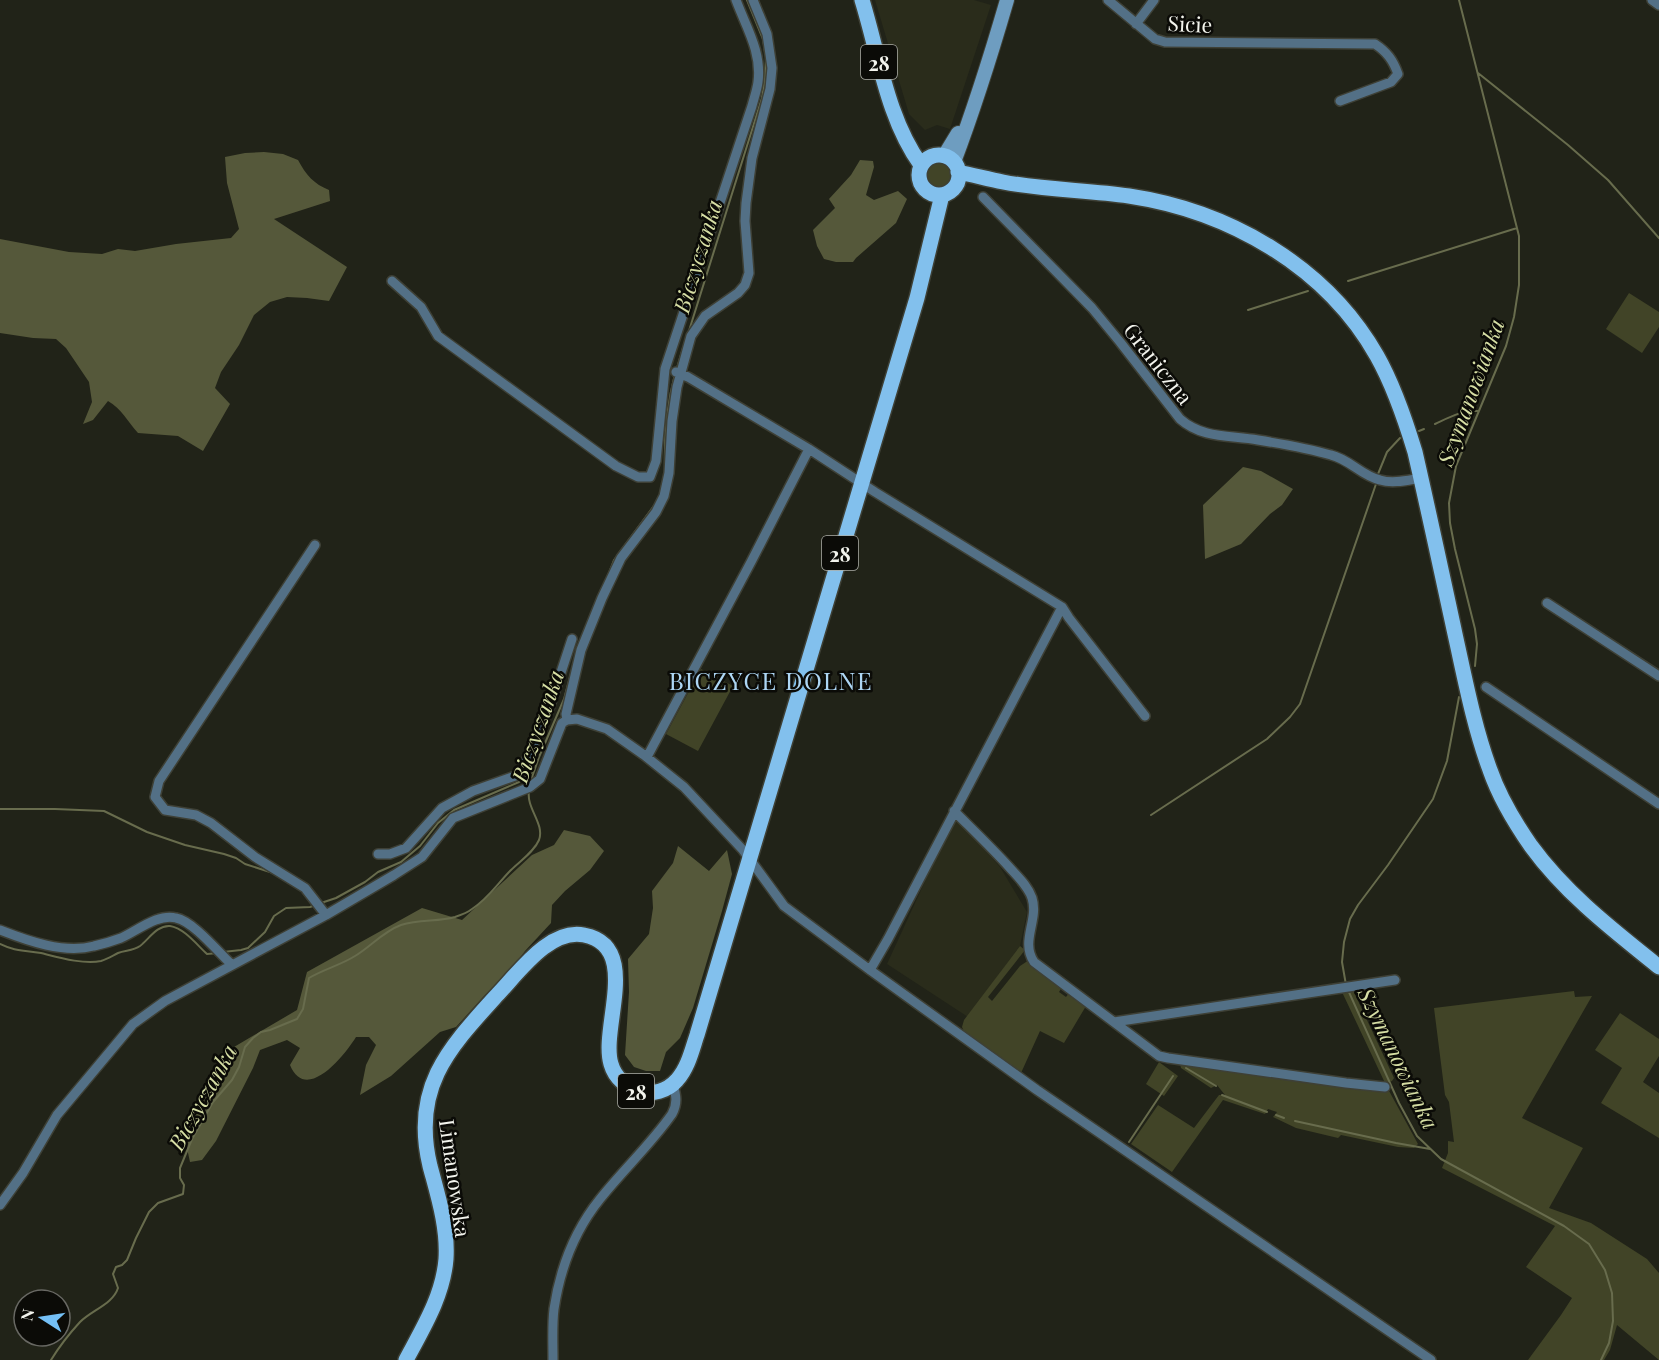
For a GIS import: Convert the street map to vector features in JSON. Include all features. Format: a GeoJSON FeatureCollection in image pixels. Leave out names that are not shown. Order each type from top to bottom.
{"type":"FeatureCollection","features":[{"type":"Feature","properties":{"kind":"main road","name":"28"},"geometry":{"type":"LineString","coordinates":[[862,0],[884,81],[898,122],[906,138],[944,166]]}},
{"type":"Feature","properties":{"kind":"main road"},"geometry":{"type":"LineString","coordinates":[[936,194],[951,191],[944,166],[972,111],[1007,0]]}},
{"type":"Feature","properties":{"kind":"main road","name":"28"},"geometry":{"type":"LineString","coordinates":[[673,1084],[684,1070],[689,1058],[921,285],[936,194],[925,190],[920,183],[919,174],[944,166]]}},
{"type":"Feature","properties":{"kind":"main road"},"geometry":{"type":"LineString","coordinates":[[944,166],[1003,182],[1130,196],[1188,209],[1251,235],[1312,277],[1333,297],[1356,324],[1376,354],[1402,412],[1415,452],[1480,737],[1490,772],[1507,807],[1531,845],[1569,891],[1659,967]]}},
{"type":"Feature","properties":{"kind":"main road","name":"Limanowska"},"geometry":{"type":"LineString","coordinates":[[406,1360],[436,1300],[446,1259],[445,1227],[425,1140],[429,1092],[435,1075],[450,1050],[507,985],[537,954],[555,940],[576,934],[597,940],[609,952],[615,971],[610,1058],[618,1078],[627,1086],[644,1092],[660,1091],[673,1084]]}},
{"type":"Feature","properties":{"kind":"street"},"geometry":{"type":"LineString","coordinates":[[392,281],[421,307],[438,336],[616,466],[638,477],[650,477],[656,461],[665,369],[758,82],[757,55],[749,28],[736,0]]}},
{"type":"Feature","properties":{"kind":"street"},"geometry":{"type":"LineString","coordinates":[[378,854],[390,854],[406,848],[442,808],[474,791],[518,775],[522,770],[560,714],[581,650],[621,558],[656,512],[664,496],[669,473],[674,402],[691,336],[705,316],[738,293],[745,285],[749,273],[746,203],[752,158],[770,89],[772,68],[766,34],[753,0]]}},
{"type":"Feature","properties":{"kind":"street","name":"Sicie"},"geometry":{"type":"LineString","coordinates":[[1108,0],[1155,39],[1165,42],[1375,44],[1385,51],[1398,74],[1391,82],[1340,101]]}},
{"type":"Feature","properties":{"kind":"street"},"geometry":{"type":"LineString","coordinates":[[1136,24],[1154,0]]}},
{"type":"Feature","properties":{"kind":"street"},"geometry":{"type":"LineString","coordinates":[[1652,0],[1659,5]]}},
{"type":"Feature","properties":{"kind":"street","name":"Graniczna"},"geometry":{"type":"LineString","coordinates":[[983,197],[1092,308],[1187,425],[1201,433],[1257,440],[1334,455],[1382,481],[1395,482],[1421,478]]}},
{"type":"Feature","properties":{"kind":"street"},"geometry":{"type":"LineString","coordinates":[[665,369],[680,373],[809,449],[1062,607],[1144,716]]}},
{"type":"Feature","properties":{"kind":"street"},"geometry":{"type":"LineString","coordinates":[[647,757],[809,449]]}},
{"type":"Feature","properties":{"kind":"street"},"geometry":{"type":"LineString","coordinates":[[315,545],[159,781],[155,797],[165,810],[196,815],[211,823],[255,857],[305,888],[326,915]]}},
{"type":"Feature","properties":{"kind":"street"},"geometry":{"type":"LineString","coordinates":[[1547,603],[1659,676]]}},
{"type":"Feature","properties":{"kind":"street"},"geometry":{"type":"LineString","coordinates":[[870,970],[1004,721],[1062,607]]}},
{"type":"Feature","properties":{"kind":"street"},"geometry":{"type":"LineString","coordinates":[[0,1205],[23,1173],[57,1115],[132,1024],[165,1001],[326,915],[422,857],[453,818],[526,788],[540,779],[562,723],[560,714],[572,639]]}},
{"type":"Feature","properties":{"kind":"street"},"geometry":{"type":"LineString","coordinates":[[1486,687],[1659,804]]}},
{"type":"Feature","properties":{"kind":"street"},"geometry":{"type":"LineString","coordinates":[[560,714],[607,729],[684,787],[749,857],[780,902],[870,970],[1055,1102],[1431,1360]]}},
{"type":"Feature","properties":{"kind":"street"},"geometry":{"type":"LineString","coordinates":[[442,808],[453,818]]}},
{"type":"Feature","properties":{"kind":"street"},"geometry":{"type":"LineString","coordinates":[[954,811],[998,854],[1027,887],[1034,911],[1028,941],[1029,952],[1034,962],[1159,1056],[1385,1087]]}},
{"type":"Feature","properties":{"kind":"street"},"geometry":{"type":"LineString","coordinates":[[0,930],[39,943],[81,948],[120,938],[161,919],[173,917],[186,921],[232,965]]}},
{"type":"Feature","properties":{"kind":"street"},"geometry":{"type":"LineString","coordinates":[[1114,1022],[1395,980]]}},
{"type":"Feature","properties":{"kind":"street"},"geometry":{"type":"LineString","coordinates":[[553,1360],[554,1310],[562,1272],[570,1249],[599,1200],[672,1114],[677,1099],[673,1084]]}},
{"type":"Feature","properties":{"kind":"shaded area"},"geometry":{"type":"Polygon","coordinates":[[[875,0],[974,0],[991,5],[950,129],[937,125],[925,130],[909,114],[875,0]]]}},
{"type":"Feature","properties":{"kind":"shaded area"},"geometry":{"type":"Polygon","coordinates":[[[264,152],[283,154],[298,160],[311,178],[329,190],[330,201],[274,219],[347,267],[329,301],[287,297],[270,302],[254,315],[239,345],[221,372],[215,388],[230,404],[203,451],[178,436],[138,433],[121,411],[108,401],[93,420],[83,424],[92,402],[89,382],[66,348],[56,339],[0,333],[0,239],[69,252],[102,254],[118,249],[135,251],[231,238],[239,229],[227,183],[225,157],[264,152]]]}},
{"type":"Feature","properties":{"kind":"shaded area"},"geometry":{"type":"Polygon","coordinates":[[[860,160],[873,161],[874,167],[866,195],[874,200],[898,191],[907,199],[896,223],[853,262],[824,259],[817,246],[813,230],[835,208],[829,199],[851,175],[860,160]]]}},
{"type":"Feature","properties":{"kind":"shaded area"},"geometry":{"type":"Polygon","coordinates":[[[939,162],[948,166],[952,175],[948,184],[939,188],[930,184],[926,175],[930,166],[939,162]]]}},
{"type":"Feature","properties":{"kind":"shaded area"},"geometry":{"type":"Polygon","coordinates":[[[1629,293],[1659,312],[1659,327],[1642,353],[1606,329],[1629,293]]]}},
{"type":"Feature","properties":{"kind":"shaded area"},"geometry":{"type":"Polygon","coordinates":[[[1243,467],[1261,471],[1293,489],[1282,505],[1241,544],[1205,559],[1203,505],[1243,467]]]}},
{"type":"Feature","properties":{"kind":"shaded area"},"geometry":{"type":"Polygon","coordinates":[[[701,669],[733,686],[698,751],[666,734],[701,669]]]}},
{"type":"Feature","properties":{"kind":"shaded area"},"geometry":{"type":"Polygon","coordinates":[[[955,816],[1000,867],[1027,912],[1020,946],[968,1017],[887,964],[955,816]]]}},
{"type":"Feature","properties":{"kind":"shaded area"},"geometry":{"type":"Polygon","coordinates":[[[564,830],[590,836],[604,851],[590,870],[552,905],[551,923],[507,975],[456,1027],[440,1032],[391,1076],[360,1095],[366,1065],[376,1045],[369,1037],[356,1037],[335,1064],[315,1078],[306,1080],[297,1076],[290,1065],[300,1048],[287,1040],[260,1050],[216,1141],[202,1160],[190,1162],[185,1139],[188,1129],[210,1086],[230,1064],[234,1047],[297,1010],[307,972],[422,908],[462,920],[532,855],[554,845],[564,830]]]}},
{"type":"Feature","properties":{"kind":"shaded area"},"geometry":{"type":"Polygon","coordinates":[[[678,846],[709,871],[727,850],[732,874],[693,1008],[680,1038],[666,1052],[660,1071],[646,1071],[634,1067],[625,1055],[629,992],[628,959],[649,934],[653,908],[652,891],[673,863],[678,846]]]}},
{"type":"Feature","properties":{"kind":"shaded area"},"geometry":{"type":"Polygon","coordinates":[[[1020,946],[1025,950],[988,997],[992,1001],[1020,966],[1029,960],[1062,987],[1059,992],[1066,997],[1069,993],[1086,1006],[1064,1043],[1040,1031],[1021,1073],[965,1034],[962,1027],[964,1020],[1020,946]]]}},
{"type":"Feature","properties":{"kind":"shaded area"},"geometry":{"type":"Polygon","coordinates":[[[1353,990],[1394,1078],[1392,1081],[1385,1083],[1342,992],[1353,990]]]}},
{"type":"Feature","properties":{"kind":"shaded area"},"geometry":{"type":"Polygon","coordinates":[[[1574,991],[1575,997],[1592,996],[1522,1118],[1583,1148],[1549,1208],[1591,1223],[1647,1259],[1659,1273],[1659,1360],[1617,1325],[1610,1350],[1604,1360],[1528,1360],[1572,1298],[1526,1267],[1555,1226],[1442,1168],[1448,1153],[1448,1141],[1454,1142],[1449,1102],[1445,1095],[1434,1008],[1574,991]]]}},
{"type":"Feature","properties":{"kind":"shaded area"},"geometry":{"type":"Polygon","coordinates":[[[1620,1013],[1659,1039],[1659,1056],[1643,1082],[1659,1093],[1659,1138],[1601,1103],[1622,1068],[1595,1050],[1620,1013]]]}},
{"type":"Feature","properties":{"kind":"shaded area"},"geometry":{"type":"Polygon","coordinates":[[[1159,1062],[1178,1076],[1164,1096],[1146,1084],[1159,1062]]]}},
{"type":"Feature","properties":{"kind":"shaded area"},"geometry":{"type":"Polygon","coordinates":[[[1180,1064],[1388,1089],[1418,1144],[1414,1148],[1398,1147],[1341,1135],[1338,1138],[1296,1128],[1273,1117],[1277,1112],[1268,1109],[1265,1114],[1223,1100],[1172,1172],[1131,1144],[1158,1105],[1194,1128],[1219,1095],[1225,1095],[1217,1085],[1211,1088],[1181,1068],[1180,1064]]]}},
{"type":"Feature","properties":{"kind":"waterway","name":"Biczyczanka"},"geometry":{"type":"LineString","coordinates":[[747,0],[763,39],[765,52]]}},
{"type":"Feature","properties":{"kind":"waterway","name":"Szymanowianka"},"geometry":{"type":"LineString","coordinates":[[1459,0],[1519,236],[1519,285],[1514,317],[1506,346],[1456,466],[1449,503],[1455,549],[1475,629],[1477,644],[1475,666]]}},
{"type":"Feature","properties":{"kind":"waterway","name":"Biczyczanka"},"geometry":{"type":"LineString","coordinates":[[688,334],[762,98],[766,57]]}},
{"type":"Feature","properties":{"kind":"waterway"},"geometry":{"type":"LineString","coordinates":[[1478,73],[1608,180],[1659,238]]}},
{"type":"Feature","properties":{"kind":"waterway"},"geometry":{"type":"LineString","coordinates":[[1348,281],[1517,228]]}},
{"type":"Feature","properties":{"kind":"waterway"},"geometry":{"type":"LineString","coordinates":[[1248,310],[1308,291]]}},
{"type":"Feature","properties":{"kind":"waterway","name":"Biczyczanka"},"geometry":{"type":"LineString","coordinates":[[677,368],[683,348]]}},
{"type":"Feature","properties":{"kind":"waterway","name":"Biczyczanka"},"geometry":{"type":"LineString","coordinates":[[665,469],[667,421],[675,374]]}},
{"type":"Feature","properties":{"kind":"waterway"},"geometry":{"type":"LineString","coordinates":[[1435,424],[1461,413],[1478,411]]}},
{"type":"Feature","properties":{"kind":"waterway"},"geometry":{"type":"LineString","coordinates":[[1419,431],[1424,429]]}},
{"type":"Feature","properties":{"kind":"waterway"},"geometry":{"type":"LineString","coordinates":[[1378,474],[1387,452],[1400,438]]}},
{"type":"Feature","properties":{"kind":"waterway"},"geometry":{"type":"LineString","coordinates":[[1151,815],[1267,739],[1300,704],[1376,484]]}},
{"type":"Feature","properties":{"kind":"waterway","name":"Biczyczanka"},"geometry":{"type":"LineString","coordinates":[[607,578],[614,560],[656,503]]}},
{"type":"Feature","properties":{"kind":"waterway","name":"Biczyczanka"},"geometry":{"type":"LineString","coordinates":[[530,783],[564,699],[572,670]]}},
{"type":"Feature","properties":{"kind":"waterway","name":"Szymanowianka"},"geometry":{"type":"LineString","coordinates":[[1346,985],[1342,962],[1350,919],[1433,799],[1447,761],[1459,697]]}},
{"type":"Feature","properties":{"kind":"waterway"},"geometry":{"type":"LineString","coordinates":[[321,903],[336,898],[378,872],[401,862],[420,846],[438,823],[454,810],[519,782],[532,772]]}},
{"type":"Feature","properties":{"kind":"waterway","name":"Biczyczanka"},"geometry":{"type":"LineString","coordinates":[[51,1360],[80,1322],[107,1303],[115,1294],[118,1288],[113,1274],[116,1267],[127,1260],[149,1212],[158,1203],[183,1194],[184,1185],[180,1178],[180,1168],[192,1139],[213,1102],[232,1080],[245,1047],[261,1032],[297,1019],[303,1009],[309,978],[350,959],[401,925],[455,917],[468,912],[483,901],[539,840],[540,828],[530,804],[529,791]]}},
{"type":"Feature","properties":{"kind":"waterway"},"geometry":{"type":"LineString","coordinates":[[0,809],[104,811],[147,832],[185,845],[224,854],[273,873]]}},
{"type":"Feature","properties":{"kind":"waterway"},"geometry":{"type":"LineString","coordinates":[[223,952],[248,948],[265,932],[274,916],[286,908],[316,905]]}},
{"type":"Feature","properties":{"kind":"waterway"},"geometry":{"type":"LineString","coordinates":[[0,944],[16,950],[94,962],[137,948],[157,930],[170,926],[185,933],[207,954],[218,953]]}},
{"type":"Feature","properties":{"kind":"waterway","name":"Szymanowianka"},"geometry":{"type":"LineString","coordinates":[[1348,990],[1399,1103],[1417,1136],[1441,1159],[1564,1226],[1589,1244],[1605,1270],[1612,1293],[1613,1321],[1609,1343],[1601,1360]]}},
{"type":"Feature","properties":{"kind":"waterway"},"geometry":{"type":"LineString","coordinates":[[1186,1068],[1216,1086]]}},
{"type":"Feature","properties":{"kind":"waterway"},"geometry":{"type":"LineString","coordinates":[[1129,1142],[1173,1076]]}},
{"type":"Feature","properties":{"kind":"waterway"},"geometry":{"type":"LineString","coordinates":[[1222,1095],[1267,1112]]}},
{"type":"Feature","properties":{"kind":"waterway"},"geometry":{"type":"LineString","coordinates":[[1276,1115],[1284,1118]]}},
{"type":"Feature","properties":{"kind":"waterway"},"geometry":{"type":"LineString","coordinates":[[1295,1121],[1430,1149]]}},
{"type":"Feature","properties":{"kind":"district","name":"BICZYCE DOLNE"},"geometry":{"type":"Point","coordinates":[771,680]}}]}
